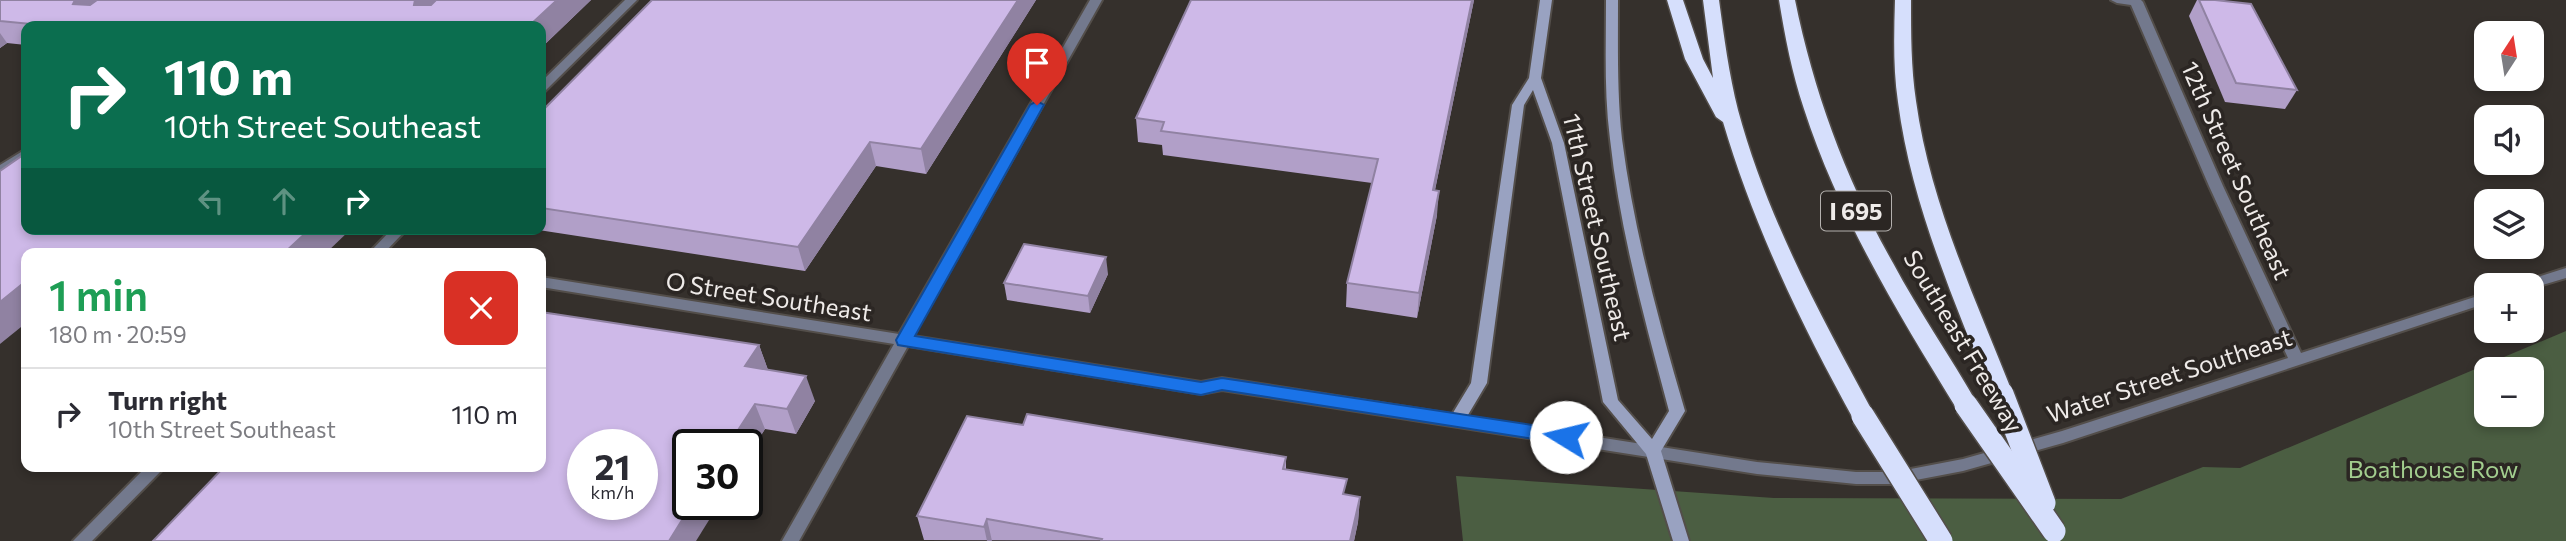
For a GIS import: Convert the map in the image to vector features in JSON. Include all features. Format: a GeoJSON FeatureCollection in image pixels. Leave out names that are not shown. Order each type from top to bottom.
{"type":"FeatureCollection","features":[{"type":"Feature","properties":{"kind":"highway"},"geometry":{"type":"LineString","coordinates":[[1675,0],[1693,59],[1739,141]]}},
{"type":"Feature","properties":{"kind":"highway"},"geometry":{"type":"LineString","coordinates":[[1711,0],[1720,66],[1739,141],[1791,276],[1863,416],[1941,541]]}},
{"type":"Feature","properties":{"kind":"highway","name":"Southeast Freeway"},"geometry":{"type":"LineString","coordinates":[[1787,0],[1798,56],[1809,92],[1858,214],[1909,312],[1966,405],[2058,536]]}},
{"type":"Feature","properties":{"kind":"highway"},"geometry":{"type":"LineString","coordinates":[[1903,0],[1902,78],[1914,149],[1931,207],[2058,536]]}},
{"type":"Feature","properties":{"kind":"main road","name":"11th Street Southeast"},"geometry":{"type":"LineString","coordinates":[[1546,0],[1535,78],[1558,144],[1611,402],[1653,451],[1681,541]]}},
{"type":"Feature","properties":{"kind":"main road","name":"11th Street Southeast"},"geometry":{"type":"LineString","coordinates":[[1612,0],[1612,76],[1622,176],[1644,287],[1677,411],[1653,451]]}},
{"type":"Feature","properties":{"kind":"main road"},"geometry":{"type":"LineString","coordinates":[[1456,421],[1479,383],[1518,105],[1535,78]]}},
{"type":"Feature","properties":{"kind":"street"},"geometry":{"type":"LineString","coordinates":[[546,76],[631,0]]}},
{"type":"Feature","properties":{"kind":"street"},"geometry":{"type":"LineString","coordinates":[[790,541],[1096,0]]}},
{"type":"Feature","properties":{"kind":"street"},"geometry":{"type":"LineString","coordinates":[[2118,0],[2136,1]]}},
{"type":"Feature","properties":{"kind":"street","name":"12th Street Southeast"},"geometry":{"type":"LineString","coordinates":[[2136,1],[2216,186],[2296,359]]}},
{"type":"Feature","properties":{"kind":"street"},"geometry":{"type":"LineString","coordinates":[[0,170],[21,156]]}},
{"type":"Feature","properties":{"kind":"street"},"geometry":{"type":"LineString","coordinates":[[381,248],[394,235]]}},
{"type":"Feature","properties":{"kind":"street"},"geometry":{"type":"LineString","coordinates":[[2544,280],[2566,273]]}},
{"type":"Feature","properties":{"kind":"street","name":"O Street Southeast"},"geometry":{"type":"LineString","coordinates":[[546,283],[1201,388],[1222,384],[1653,451]]}},
{"type":"Feature","properties":{"kind":"street","name":"Water Street Southeast"},"geometry":{"type":"LineString","coordinates":[[1653,451],[1813,475],[1869,478],[1925,474],[2063,437],[2474,302]]}},
{"type":"Feature","properties":{"kind":"street"},"geometry":{"type":"LineString","coordinates":[[81,541],[152,472]]}},
{"type":"Feature","properties":{"kind":"green space","name":"Boathouse Row"},"geometry":{"type":"Polygon","coordinates":[[[2566,331],[2566,541],[1463,541],[1456,476],[1774,498],[2121,499],[2203,467],[2240,468],[2474,370],[2474,427],[2544,427],[2544,357],[2504,357],[2537,343],[2544,343],[2544,340],[2566,331]]]}},
{"type":"Feature","properties":{"kind":"building"},"geometry":{"type":"Polygon","coordinates":[[[0,0],[75,0],[73,4],[90,5],[97,0],[415,0],[414,5],[431,5],[436,0],[557,0],[534,21],[0,21],[0,0]]]}},
{"type":"Feature","properties":{"kind":"building"},"geometry":{"type":"Polygon","coordinates":[[[652,0],[1018,0],[921,149],[870,142],[798,247],[546,209],[546,107],[652,0]]]}},
{"type":"Feature","properties":{"kind":"building"},"geometry":{"type":"Polygon","coordinates":[[[1191,0],[1472,0],[1433,190],[1439,191],[1419,293],[1347,283],[1378,159],[1161,131],[1164,122],[1136,118],[1191,0]]]}},
{"type":"Feature","properties":{"kind":"building"},"geometry":{"type":"Polygon","coordinates":[[[2199,0],[2251,4],[2297,90],[2236,83],[2199,0]]]}},
{"type":"Feature","properties":{"kind":"building"},"geometry":{"type":"Polygon","coordinates":[[[21,156],[21,235],[304,235],[289,248],[21,248],[21,285],[0,302],[0,171],[21,156]]]}},
{"type":"Feature","properties":{"kind":"building"},"geometry":{"type":"Polygon","coordinates":[[[1024,244],[1106,257],[1088,296],[1004,283],[1024,244]]]}},
{"type":"Feature","properties":{"kind":"building"},"geometry":{"type":"Polygon","coordinates":[[[546,313],[759,345],[745,366],[806,376],[787,409],[755,404],[739,429],[672,429],[672,520],[682,520],[669,541],[153,541],[219,472],[546,472],[546,313]]]}},
{"type":"Feature","properties":{"kind":"building"},"geometry":{"type":"Polygon","coordinates":[[[1027,414],[1286,457],[1283,469],[1347,479],[1343,494],[1360,497],[1350,541],[1101,541],[1102,539],[987,519],[984,527],[917,516],[967,416],[1023,425],[1027,414]]]}},
{"type":"Feature","properties":{"kind":"route"},"geometry":{"type":"LineString","coordinates":[[1037,105],[904,340],[1201,388],[1222,384],[1566,437]]}}]}
